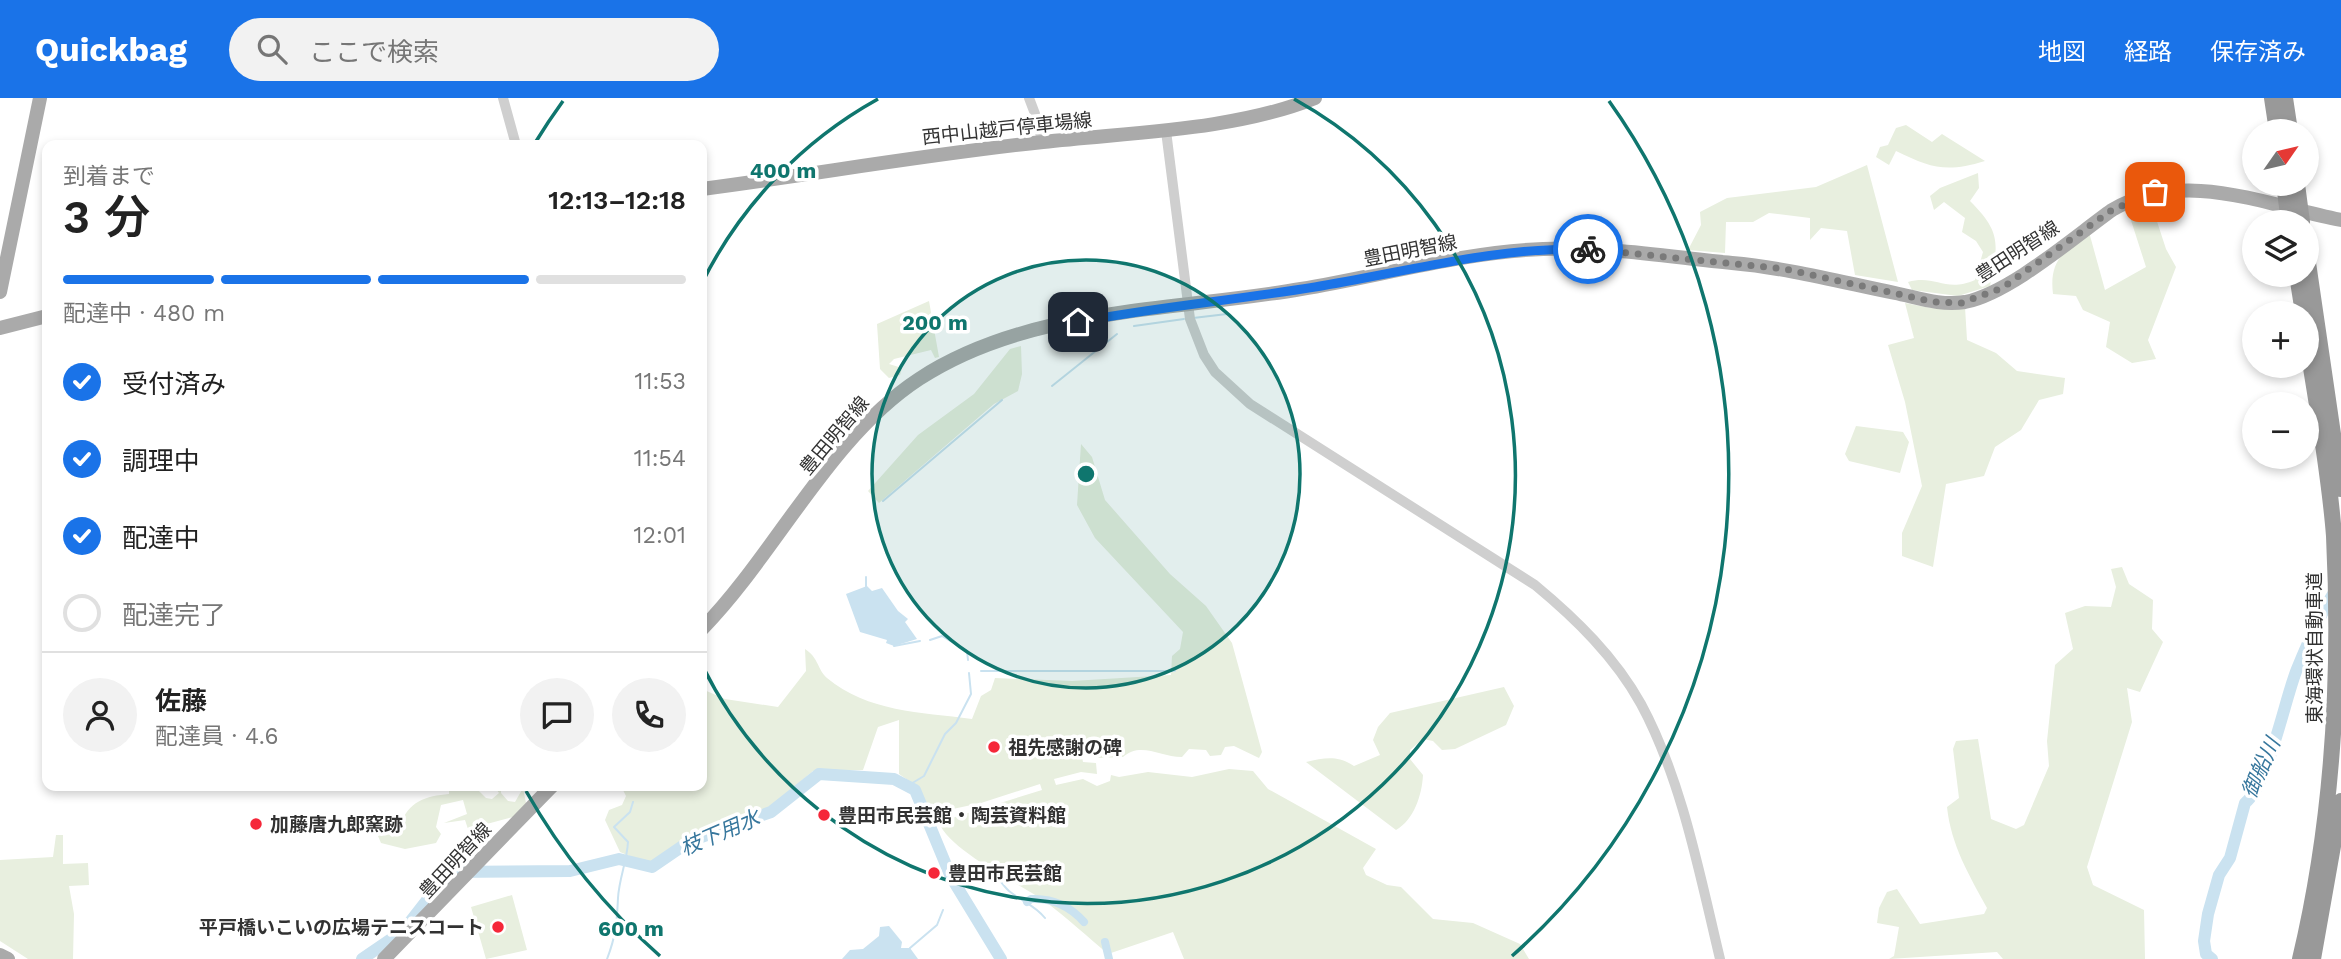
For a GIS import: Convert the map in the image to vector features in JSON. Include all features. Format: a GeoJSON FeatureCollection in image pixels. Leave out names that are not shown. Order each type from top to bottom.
{"type":"FeatureCollection","features":[{"type":"Feature","properties":{"kind":"highway"},"geometry":{"type":"LineString","coordinates":[[2272,98],[2275,119]]}},
{"type":"Feature","properties":{"kind":"highway"},"geometry":{"type":"LineString","coordinates":[[2285,98],[2288,119]]}},
{"type":"Feature","properties":{"kind":"highway"},"geometry":{"type":"LineString","coordinates":[[2312,287],[2341,489]]}},
{"type":"Feature","properties":{"kind":"highway","name":"東海環状自動車道"},"geometry":{"type":"LineString","coordinates":[[2300,959],[2316,885],[2328,804],[2339,648],[2334,534],[2312,378]]}},
{"type":"Feature","properties":{"kind":"highway"},"geometry":{"type":"LineString","coordinates":[[2313,959],[2341,801]]}},
{"type":"Feature","properties":{"kind":"main road"},"geometry":{"type":"LineString","coordinates":[[0,292],[40,98]]}},
{"type":"Feature","properties":{"kind":"main road","name":"西中山越戸停車場線"},"geometry":{"type":"LineString","coordinates":[[707,189],[1041,142],[1166,131],[1273,112],[1315,98]]}},
{"type":"Feature","properties":{"kind":"main road","name":"豊田明智線"},"geometry":{"type":"LineString","coordinates":[[707,623],[752,573],[857,433],[886,403],[921,377],[975,349],[1010,336],[1102,317],[1289,292],[1490,254],[1544,248],[1592,250],[1785,269],[1934,302],[1961,303],[2002,288],[2112,210],[2155,192],[2199,189],[2341,220]]}},
{"type":"Feature","properties":{"kind":"main road"},"geometry":{"type":"LineString","coordinates":[[0,328],[42,317]]}},
{"type":"Feature","properties":{"kind":"main road","name":"豊田明智線"},"geometry":{"type":"LineString","coordinates":[[384,959],[547,791]]}},
{"type":"Feature","properties":{"kind":"main road"},"geometry":{"type":"LineString","coordinates":[[0,955],[8,959]]}},
{"type":"Feature","properties":{"kind":"street"},"geometry":{"type":"LineString","coordinates":[[503,98],[515,140]]}},
{"type":"Feature","properties":{"kind":"street"},"geometry":{"type":"LineString","coordinates":[[1029,98],[1040,127],[1041,142]]}},
{"type":"Feature","properties":{"kind":"street"},"geometry":{"type":"LineString","coordinates":[[1166,131],[1188,306],[1204,355],[1227,385],[1250,404],[1535,585],[1575,619],[1604,651],[1641,703],[1665,756],[1720,959]]}},
{"type":"Feature","properties":{"kind":"green space"},"geometry":{"type":"Polygon","coordinates":[[[1906,125],[1932,142],[1942,134],[1985,161],[1949,168],[1929,165],[1896,151],[1889,165],[1876,157],[1880,147],[1888,145],[1896,128],[1906,125]]]}},
{"type":"Feature","properties":{"kind":"green space"},"geometry":{"type":"Polygon","coordinates":[[[1867,165],[1898,282],[1855,275],[1847,231],[1821,228],[1810,240],[1810,218],[1769,213],[1753,222],[1726,222],[1725,253],[1688,250],[1701,225],[1700,212],[1727,198],[1816,187],[1867,165]]]}},
{"type":"Feature","properties":{"kind":"green space"},"geometry":{"type":"Polygon","coordinates":[[[1978,173],[1979,188],[1970,201],[1993,231],[1996,249],[1990,286],[1958,296],[1912,290],[1908,282],[1917,280],[1956,285],[1975,280],[1983,252],[1976,241],[1962,232],[1965,218],[1944,202],[1934,210],[1930,196],[1940,188],[1978,173]]]}},
{"type":"Feature","properties":{"kind":"green space"},"geometry":{"type":"Polygon","coordinates":[[[2150,200],[2166,249],[2176,267],[2148,340],[2156,359],[2132,363],[2106,347],[2110,322],[2083,310],[2076,296],[2053,294],[2053,273],[2065,251],[2089,232],[2105,290],[2146,267],[2128,211],[2150,200]]]}},
{"type":"Feature","properties":{"kind":"green space"},"geometry":{"type":"Polygon","coordinates":[[[929,301],[939,357],[935,358],[931,350],[894,359],[889,364],[902,368],[900,375],[889,378],[880,369],[877,324],[929,301]]]}},
{"type":"Feature","properties":{"kind":"green space"},"geometry":{"type":"Polygon","coordinates":[[[1905,303],[1931,308],[1965,307],[1967,340],[1996,353],[2017,371],[2065,378],[2063,394],[2039,400],[2021,430],[1995,447],[1984,476],[1946,484],[1933,567],[1902,556],[1902,533],[1922,486],[1905,402],[1888,345],[1914,338],[1905,303]]]}},
{"type":"Feature","properties":{"kind":"green space"},"geometry":{"type":"Polygon","coordinates":[[[1021,346],[1022,374],[1018,391],[994,404],[879,503],[868,491],[918,435],[974,394],[1010,349],[1021,346]]]}},
{"type":"Feature","properties":{"kind":"green space"},"geometry":{"type":"Polygon","coordinates":[[[1856,426],[1903,432],[1909,442],[1900,473],[1849,461],[1845,454],[1856,426]]]}},
{"type":"Feature","properties":{"kind":"green space"},"geometry":{"type":"Polygon","coordinates":[[[1081,444],[1092,457],[1105,500],[1170,574],[1206,606],[1232,643],[1262,752],[1259,758],[1234,746],[1225,747],[1221,755],[1210,756],[1206,750],[1189,749],[1182,757],[1144,750],[1130,752],[1123,757],[1098,758],[1081,753],[1083,762],[1096,763],[1097,774],[1081,772],[1054,779],[1056,785],[1083,779],[1097,786],[1110,781],[1111,775],[1119,777],[1148,772],[1192,777],[1229,769],[1253,771],[1268,789],[1376,849],[1363,868],[1366,875],[1387,885],[1401,887],[1433,919],[1473,923],[1520,944],[1529,959],[1184,959],[1173,932],[1108,954],[1046,902],[970,855],[945,833],[939,822],[1042,790],[1040,784],[981,803],[929,814],[918,787],[899,774],[899,720],[878,727],[863,770],[813,771],[770,807],[746,819],[693,835],[651,865],[620,852],[605,820],[609,810],[622,805],[626,796],[624,791],[707,791],[707,691],[725,699],[778,707],[806,671],[805,649],[813,656],[827,678],[860,698],[895,709],[972,719],[981,696],[991,690],[995,678],[1072,681],[1171,675],[1172,656],[1180,649],[1183,632],[1095,538],[1077,505],[1081,444]]]}},
{"type":"Feature","properties":{"kind":"green space"},"geometry":{"type":"Polygon","coordinates":[[[2122,567],[2129,584],[2153,600],[2152,629],[2163,642],[2140,692],[2127,688],[2132,722],[2087,867],[2093,885],[2144,910],[2145,959],[2003,959],[1997,952],[1889,959],[1894,956],[1899,927],[1877,923],[1879,908],[1887,892],[1897,889],[1920,924],[1984,914],[1987,908],[1962,859],[1949,821],[1947,807],[1959,798],[1953,749],[1956,741],[1978,739],[1991,819],[2016,829],[2024,825],[2049,766],[2047,741],[2055,665],[2073,649],[2065,613],[2085,606],[2111,607],[2116,587],[2111,569],[2122,567]]]}},
{"type":"Feature","properties":{"kind":"green space"},"geometry":{"type":"Polygon","coordinates":[[[1504,687],[1514,706],[1506,725],[1455,749],[1442,750],[1433,741],[1423,739],[1410,750],[1410,759],[1423,775],[1422,783],[1419,799],[1412,813],[1396,830],[1306,762],[1331,758],[1354,766],[1380,755],[1373,740],[1378,727],[1390,713],[1504,687]]]}},
{"type":"Feature","properties":{"kind":"green space"},"geometry":{"type":"Polygon","coordinates":[[[449,791],[479,791],[486,798],[492,799],[499,793],[498,791],[501,791],[508,801],[515,802],[524,791],[526,803],[513,817],[468,829],[465,820],[444,823],[467,814],[463,800],[441,805],[436,827],[441,834],[436,843],[405,849],[381,843],[378,836],[400,826],[413,805],[425,798],[449,794],[449,791]]]}},
{"type":"Feature","properties":{"kind":"green space"},"geometry":{"type":"Polygon","coordinates":[[[56,835],[63,835],[63,864],[88,863],[89,885],[69,886],[74,914],[73,959],[28,959],[0,941],[0,860],[53,857],[56,835]]]}},
{"type":"Feature","properties":{"kind":"green space"},"geometry":{"type":"Polygon","coordinates":[[[512,895],[527,950],[486,959],[471,907],[512,895]]]}},
{"type":"Feature","properties":{"kind":"water"},"geometry":{"type":"Polygon","coordinates":[[[867,586],[872,591],[882,588],[898,611],[908,619],[905,622],[917,639],[894,646],[886,643],[887,640],[860,632],[846,594],[867,586]]]}},
{"type":"Feature","properties":{"kind":"water"},"geometry":{"type":"Polygon","coordinates":[[[889,926],[902,942],[901,948],[910,948],[918,959],[842,959],[850,950],[863,949],[879,936],[880,927],[889,926]]]}},
{"type":"Feature","properties":{"kind":"waterway"},"geometry":{"type":"LineString","coordinates":[[1193,318],[1227,314]]}},
{"type":"Feature","properties":{"kind":"waterway"},"geometry":{"type":"LineString","coordinates":[[1134,326],[1184,319]]}},
{"type":"Feature","properties":{"kind":"waterway"},"geometry":{"type":"LineString","coordinates":[[1052,386],[1117,334]]}},
{"type":"Feature","properties":{"kind":"waterway"},"geometry":{"type":"LineString","coordinates":[[883,501],[1002,400]]}},
{"type":"Feature","properties":{"kind":"waterway"},"geometry":{"type":"LineString","coordinates":[[866,577],[866,587]]}},
{"type":"Feature","properties":{"kind":"waterway","name":"御船川"},"geometry":{"type":"LineString","coordinates":[[2212,959],[2206,954],[2204,941],[2219,875],[2230,858],[2245,803],[2253,794],[2268,761],[2297,669],[2335,591]]}},
{"type":"Feature","properties":{"kind":"waterway"},"geometry":{"type":"LineString","coordinates":[[930,640],[942,636],[967,651],[968,660]]}},
{"type":"Feature","properties":{"kind":"waterway"},"geometry":{"type":"LineString","coordinates":[[894,646],[920,641]]}},
{"type":"Feature","properties":{"kind":"waterway"},"geometry":{"type":"LineString","coordinates":[[981,671],[1175,671]]}},
{"type":"Feature","properties":{"kind":"waterway"},"geometry":{"type":"LineString","coordinates":[[909,785],[924,776],[945,734],[956,723],[971,694],[969,673]]}},
{"type":"Feature","properties":{"kind":"waterway","name":"枝下用水"},"geometry":{"type":"LineString","coordinates":[[362,959],[403,931],[449,872],[570,871],[619,859],[652,867],[690,841],[771,812],[819,774],[894,779],[915,790],[951,877],[1001,959]]}},
{"type":"Feature","properties":{"kind":"waterway"},"geometry":{"type":"LineString","coordinates":[[607,959],[616,929],[619,891],[628,842],[614,827],[630,812],[633,802]]}},
{"type":"Feature","properties":{"kind":"waterway"},"geometry":{"type":"LineString","coordinates":[[951,877],[971,865],[983,863],[1009,891],[1045,918]]}},
{"type":"Feature","properties":{"kind":"waterway"},"geometry":{"type":"LineString","coordinates":[[1027,902],[1031,899],[1053,902],[1067,907],[1084,922]]}},
{"type":"Feature","properties":{"kind":"waterway"},"geometry":{"type":"LineString","coordinates":[[910,948],[937,925],[943,910]]}},
{"type":"Feature","properties":{"kind":"waterway"},"geometry":{"type":"LineString","coordinates":[[1105,942],[1109,959]]}},
{"type":"Feature","properties":{"kind":"way so far"},"geometry":{"type":"LineString","coordinates":[[1588,249],[1785,269],[1934,302],[1961,303],[1981,298],[2002,288],[2112,210],[2129,200],[2155,192]]}},
{"type":"Feature","properties":{"kind":"place","name":"祖先感謝の碑"},"geometry":{"type":"Point","coordinates":[994,747]}},
{"type":"Feature","properties":{"kind":"place","name":"豊田市民芸館・陶芸資料館"},"geometry":{"type":"Point","coordinates":[824,815]}},
{"type":"Feature","properties":{"kind":"place","name":"加藤唐九郎窯跡"},"geometry":{"type":"Point","coordinates":[256,824]}},
{"type":"Feature","properties":{"kind":"place","name":"豊田市民芸館"},"geometry":{"type":"Point","coordinates":[934,873]}},
{"type":"Feature","properties":{"kind":"place","name":"平戸橋いこいの広場テニスコート"},"geometry":{"type":"Point","coordinates":[498,927]}},
{"type":"Feature","properties":{"kind":"route"},"geometry":{"type":"LineString","coordinates":[[1078,322],[1265,296],[1490,254],[1544,248],[1588,249]]}}]}
